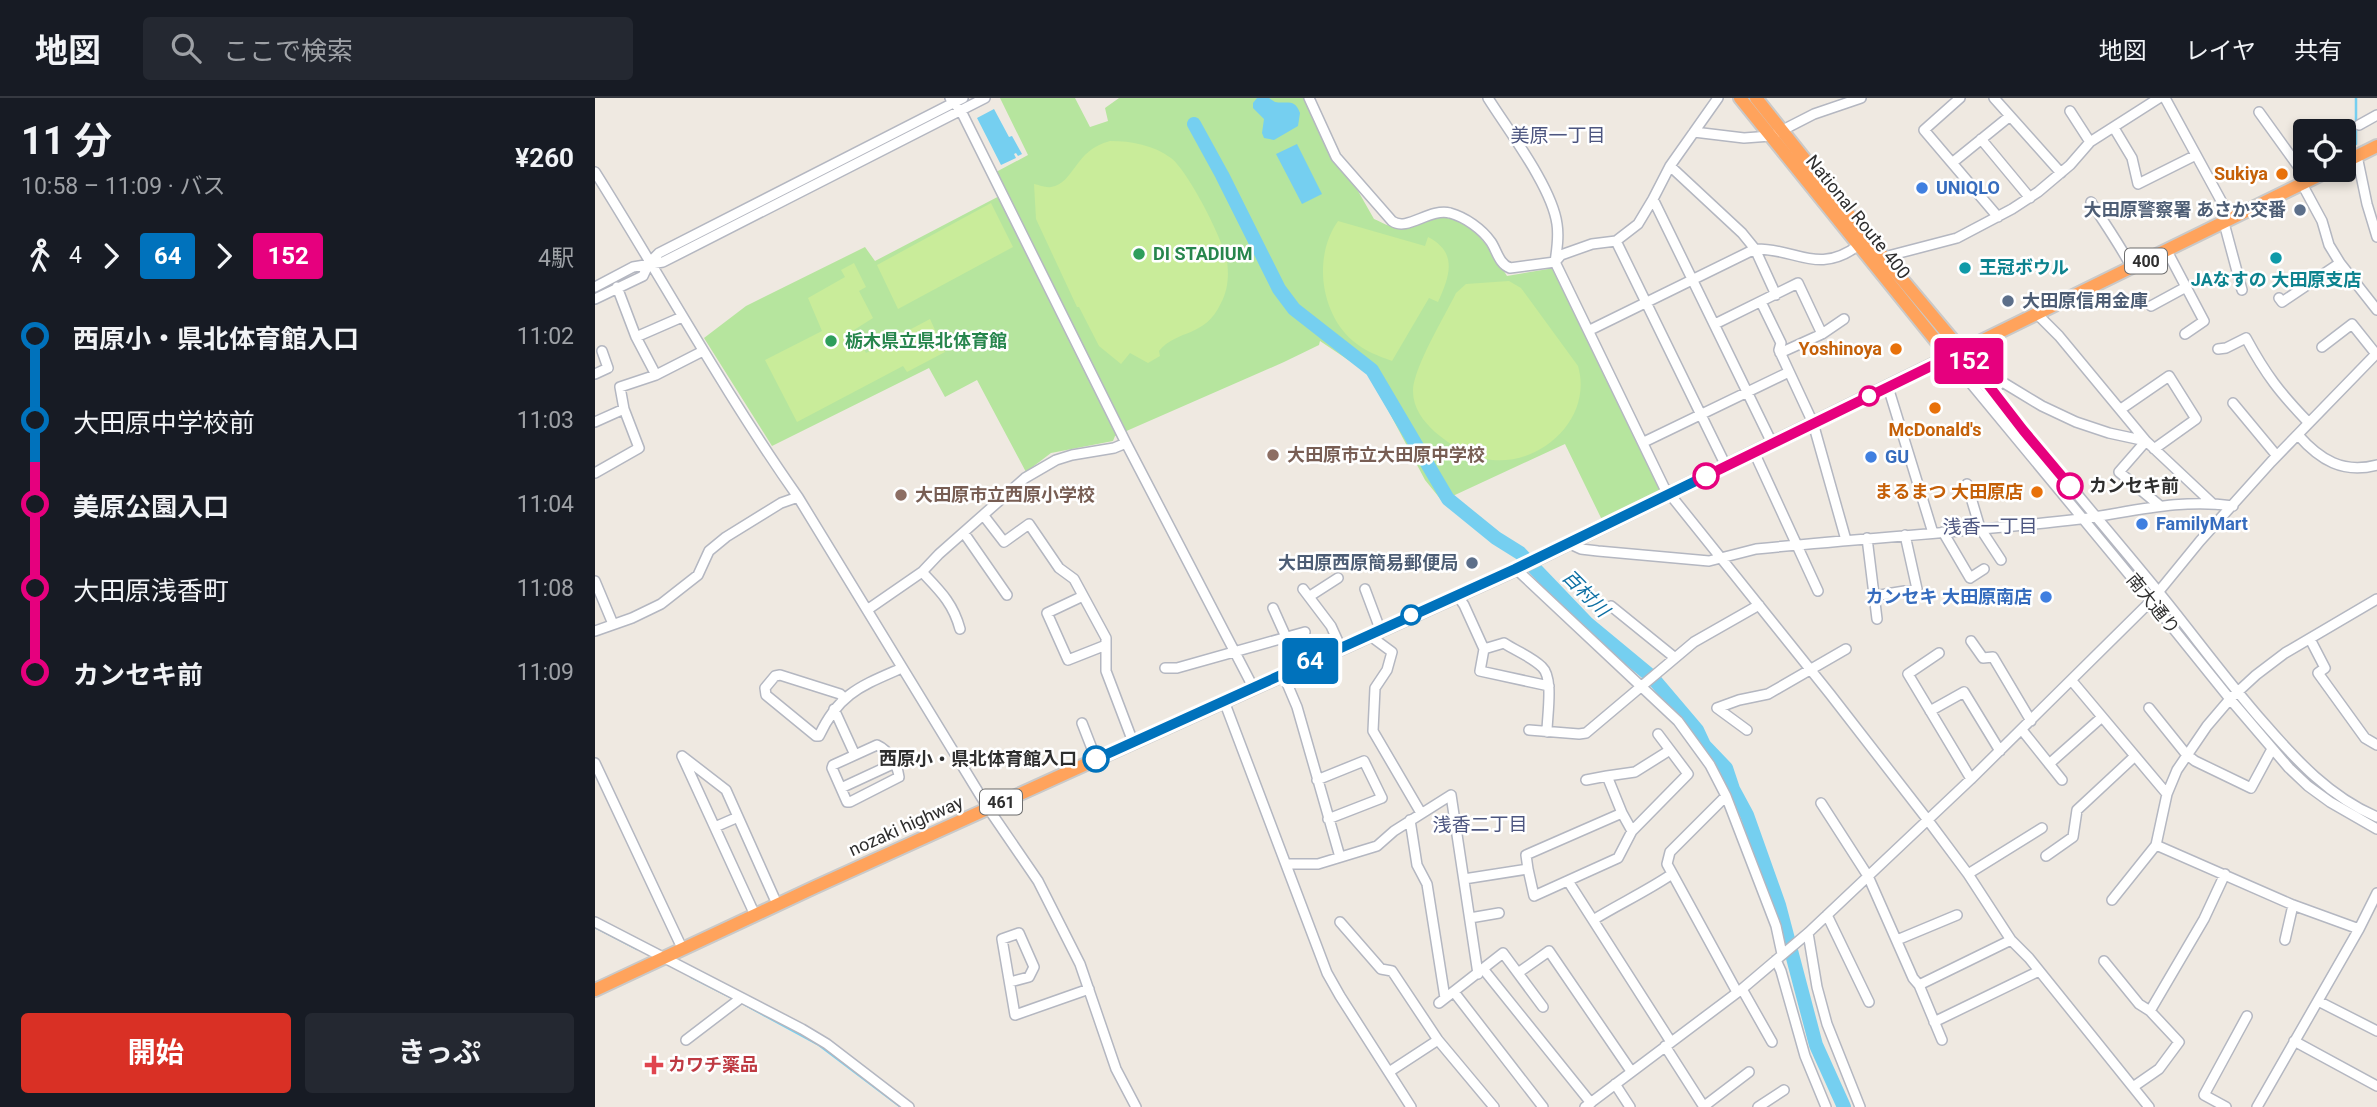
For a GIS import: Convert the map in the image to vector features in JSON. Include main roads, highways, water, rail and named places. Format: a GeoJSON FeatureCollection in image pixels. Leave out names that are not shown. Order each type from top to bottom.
{"type":"FeatureCollection","features":[{"type":"Feature","properties":{"kind":"highway","name":"National Route 400"},"geometry":{"type":"LineString","coordinates":[[1740,98],[1777,133],[1962,351]]}},
{"type":"Feature","properties":{"kind":"highway","name":"National Route 400"},"geometry":{"type":"LineString","coordinates":[[1756,98],[1777,133],[1859,245],[1949,358]]}},
{"type":"Feature","properties":{"kind":"highway"},"geometry":{"type":"LineString","coordinates":[[2356,156],[2377,146]]}},
{"type":"Feature","properties":{"kind":"highway","name":"nozaki highway"},"geometry":{"type":"LineString","coordinates":[[595,990],[777,904],[1519,567],[2305,182]]}},
{"type":"Feature","properties":{"kind":"water"},"geometry":{"type":"Polygon","coordinates":[[[1257,98],[1269,98],[1275,102],[1296,105],[1300,113],[1298,126],[1274,140],[1264,138],[1264,119],[1253,108],[1257,98]]]}},
{"type":"Feature","properties":{"kind":"water"},"geometry":{"type":"Polygon","coordinates":[[[994,109],[1022,154],[1014,154],[1016,158],[1001,165],[977,118],[994,109]]]}},
{"type":"Feature","properties":{"kind":"water"},"geometry":{"type":"Polygon","coordinates":[[[1297,144],[1322,194],[1302,204],[1276,154],[1297,144]]]}},
{"type":"Feature","properties":{"kind":"waterway"},"geometry":{"type":"LineString","coordinates":[[2356,98],[2356,119]]}},
{"type":"Feature","properties":{"kind":"waterway","name":"百村川"},"geometry":{"type":"LineString","coordinates":[[1194,124],[1279,289],[1294,309],[1372,370],[1448,499],[1496,538],[1520,553],[1588,624],[1652,677],[1697,730],[1704,745],[1726,768],[1733,789],[1747,815],[1779,905],[1816,1045],[1844,1107]]}},
{"type":"Feature","properties":{"kind":"waterway"},"geometry":{"type":"LineString","coordinates":[[595,927],[637,949]]}},
{"type":"Feature","properties":{"kind":"waterway"},"geometry":{"type":"LineString","coordinates":[[691,977],[734,999]]}},
{"type":"Feature","properties":{"kind":"waterway"},"geometry":{"type":"LineString","coordinates":[[740,1002],[819,1045],[901,1107]]}},
{"type":"Feature","properties":{"kind":"place","name":"Sukiya"},"geometry":{"type":"Point","coordinates":[2282,174]}},
{"type":"Feature","properties":{"kind":"place","name":"UNIQLO"},"geometry":{"type":"Point","coordinates":[1922,188]}},
{"type":"Feature","properties":{"kind":"place","name":"大田原警察署 あさか交番"},"geometry":{"type":"Point","coordinates":[2300,210]}},
{"type":"Feature","properties":{"kind":"place","name":"DI STADIUM"},"geometry":{"type":"Point","coordinates":[1139,254]}},
{"type":"Feature","properties":{"kind":"place","name":"JAなすの 大田原支店"},"geometry":{"type":"Point","coordinates":[2276,258]}},
{"type":"Feature","properties":{"kind":"place","name":"王冠ボウル"},"geometry":{"type":"Point","coordinates":[1965,268]}},
{"type":"Feature","properties":{"kind":"place","name":"大田原信用金庫"},"geometry":{"type":"Point","coordinates":[2008,301]}},
{"type":"Feature","properties":{"kind":"place","name":"栃木県立県北体育館"},"geometry":{"type":"Point","coordinates":[831,341]}},
{"type":"Feature","properties":{"kind":"place","name":"Yoshinoya"},"geometry":{"type":"Point","coordinates":[1896,349]}},
{"type":"Feature","properties":{"kind":"place","name":"McDonald's"},"geometry":{"type":"Point","coordinates":[1935,408]}},
{"type":"Feature","properties":{"kind":"place","name":"大田原市立大田原中学校"},"geometry":{"type":"Point","coordinates":[1273,455]}},
{"type":"Feature","properties":{"kind":"place","name":"GU"},"geometry":{"type":"Point","coordinates":[1871,457]}},
{"type":"Feature","properties":{"kind":"place","name":"カンセキ前"},"geometry":{"type":"Point","coordinates":[2070,486]}},
{"type":"Feature","properties":{"kind":"place","name":"まるまつ 大田原店"},"geometry":{"type":"Point","coordinates":[2037,492]}},
{"type":"Feature","properties":{"kind":"place","name":"大田原市立西原小学校"},"geometry":{"type":"Point","coordinates":[901,495]}},
{"type":"Feature","properties":{"kind":"place","name":"FamilyMart"},"geometry":{"type":"Point","coordinates":[2142,524]}},
{"type":"Feature","properties":{"kind":"place","name":"大田原西原簡易郵便局"},"geometry":{"type":"Point","coordinates":[1472,563]}},
{"type":"Feature","properties":{"kind":"place","name":"カンセキ 大田原南店"},"geometry":{"type":"Point","coordinates":[2046,597]}},
{"type":"Feature","properties":{"kind":"place","name":"西原小・県北体育館入口"},"geometry":{"type":"Point","coordinates":[1096,759]}},
{"type":"Feature","properties":{"kind":"place","name":"カワチ薬品"},"geometry":{"type":"Point","coordinates":[654,1065]}},
{"type":"Feature","properties":{"kind":"district","name":"美原一丁目"},"geometry":{"type":"Point","coordinates":[1558,135]}},
{"type":"Feature","properties":{"kind":"district","name":"浅香一丁目"},"geometry":{"type":"Point","coordinates":[1990,526]}},
{"type":"Feature","properties":{"kind":"district","name":"浅香二丁目"},"geometry":{"type":"Point","coordinates":[1480,824]}}]}
